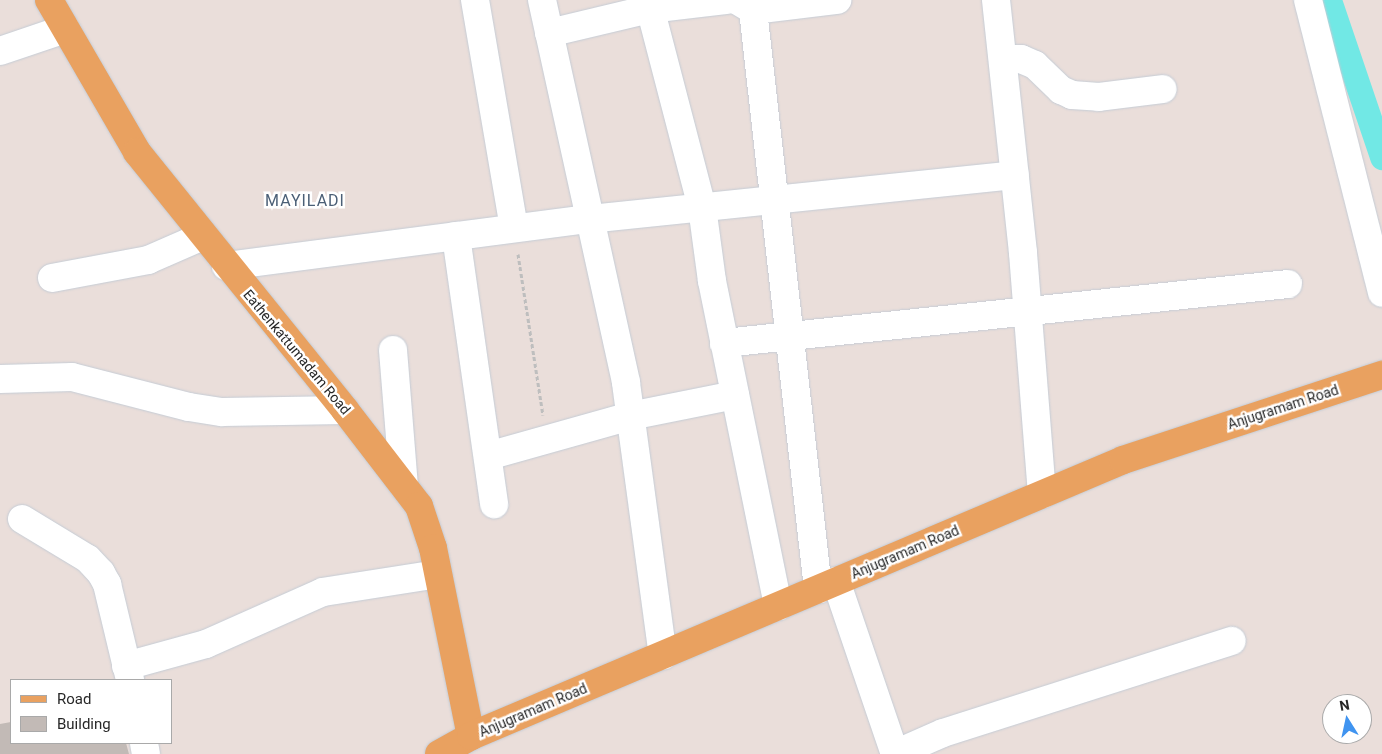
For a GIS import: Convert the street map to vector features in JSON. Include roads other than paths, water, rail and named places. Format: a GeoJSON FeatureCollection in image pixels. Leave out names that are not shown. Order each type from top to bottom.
{"type":"FeatureCollection","features":[{"type":"Feature","properties":{"kind":"main road","name":"Eathenkattumadam Road"},"geometry":{"type":"LineString","coordinates":[[49,0],[137,152],[226,266],[345,410],[404,486],[427,525],[473,745]]}},
{"type":"Feature","properties":{"kind":"main road","name":"Anjugramam Road"},"geometry":{"type":"LineString","coordinates":[[438,754],[473,745],[663,655],[1123,460],[1382,374]]}},
{"type":"Feature","properties":{"kind":"street"},"geometry":{"type":"LineString","coordinates":[[475,0],[514,228]]}},
{"type":"Feature","properties":{"kind":"street"},"geometry":{"type":"LineString","coordinates":[[542,0],[626,383],[663,655]]}},
{"type":"Feature","properties":{"kind":"street"},"geometry":{"type":"LineString","coordinates":[[549,33],[649,4],[726,0]]}},
{"type":"Feature","properties":{"kind":"street"},"geometry":{"type":"LineString","coordinates":[[837,0],[745,5],[775,199],[790,336],[827,585],[895,754],[943,733],[1232,641]]}},
{"type":"Feature","properties":{"kind":"street"},"geometry":{"type":"LineString","coordinates":[[996,0],[1028,311],[1042,494]]}},
{"type":"Feature","properties":{"kind":"street"},"geometry":{"type":"LineString","coordinates":[[1308,0],[1382,293]]}},
{"type":"Feature","properties":{"kind":"street"},"geometry":{"type":"LineString","coordinates":[[649,4],[702,207],[724,343],[778,606]]}},
{"type":"Feature","properties":{"kind":"street"},"geometry":{"type":"LineString","coordinates":[[0,51],[65,30]]}},
{"type":"Feature","properties":{"kind":"street"},"geometry":{"type":"LineString","coordinates":[[1003,59],[1021,59],[1035,65],[1061,90],[1072,95],[1099,97],[1163,89]]}},
{"type":"Feature","properties":{"kind":"street"},"geometry":{"type":"LineString","coordinates":[[226,266],[590,219],[1015,175]]}},
{"type":"Feature","properties":{"kind":"street"},"geometry":{"type":"LineString","coordinates":[[52,278],[148,260],[203,236]]}},
{"type":"Feature","properties":{"kind":"street"},"geometry":{"type":"LineString","coordinates":[[456,236],[494,504]]}},
{"type":"Feature","properties":{"kind":"street"},"geometry":{"type":"LineString","coordinates":[[724,343],[1288,284]]}},
{"type":"Feature","properties":{"kind":"street"},"geometry":{"type":"LineString","coordinates":[[393,350],[404,486]]}},
{"type":"Feature","properties":{"kind":"street"},"geometry":{"type":"LineString","coordinates":[[0,379],[72,377],[189,407],[222,412],[345,410]]}},
{"type":"Feature","properties":{"kind":"street"},"geometry":{"type":"LineString","coordinates":[[488,456],[630,416],[735,395]]}},
{"type":"Feature","properties":{"kind":"street"},"geometry":{"type":"LineString","coordinates":[[22,519],[88,559],[101,573],[107,584],[128,673],[206,644],[323,592],[438,574]]}},
{"type":"Feature","properties":{"kind":"waterway"},"geometry":{"type":"LineString","coordinates":[[1329,0],[1382,157]]}},
{"type":"Feature","properties":{"kind":"district","name":"MAYILADI"},"geometry":{"type":"Point","coordinates":[305,201]}}]}
